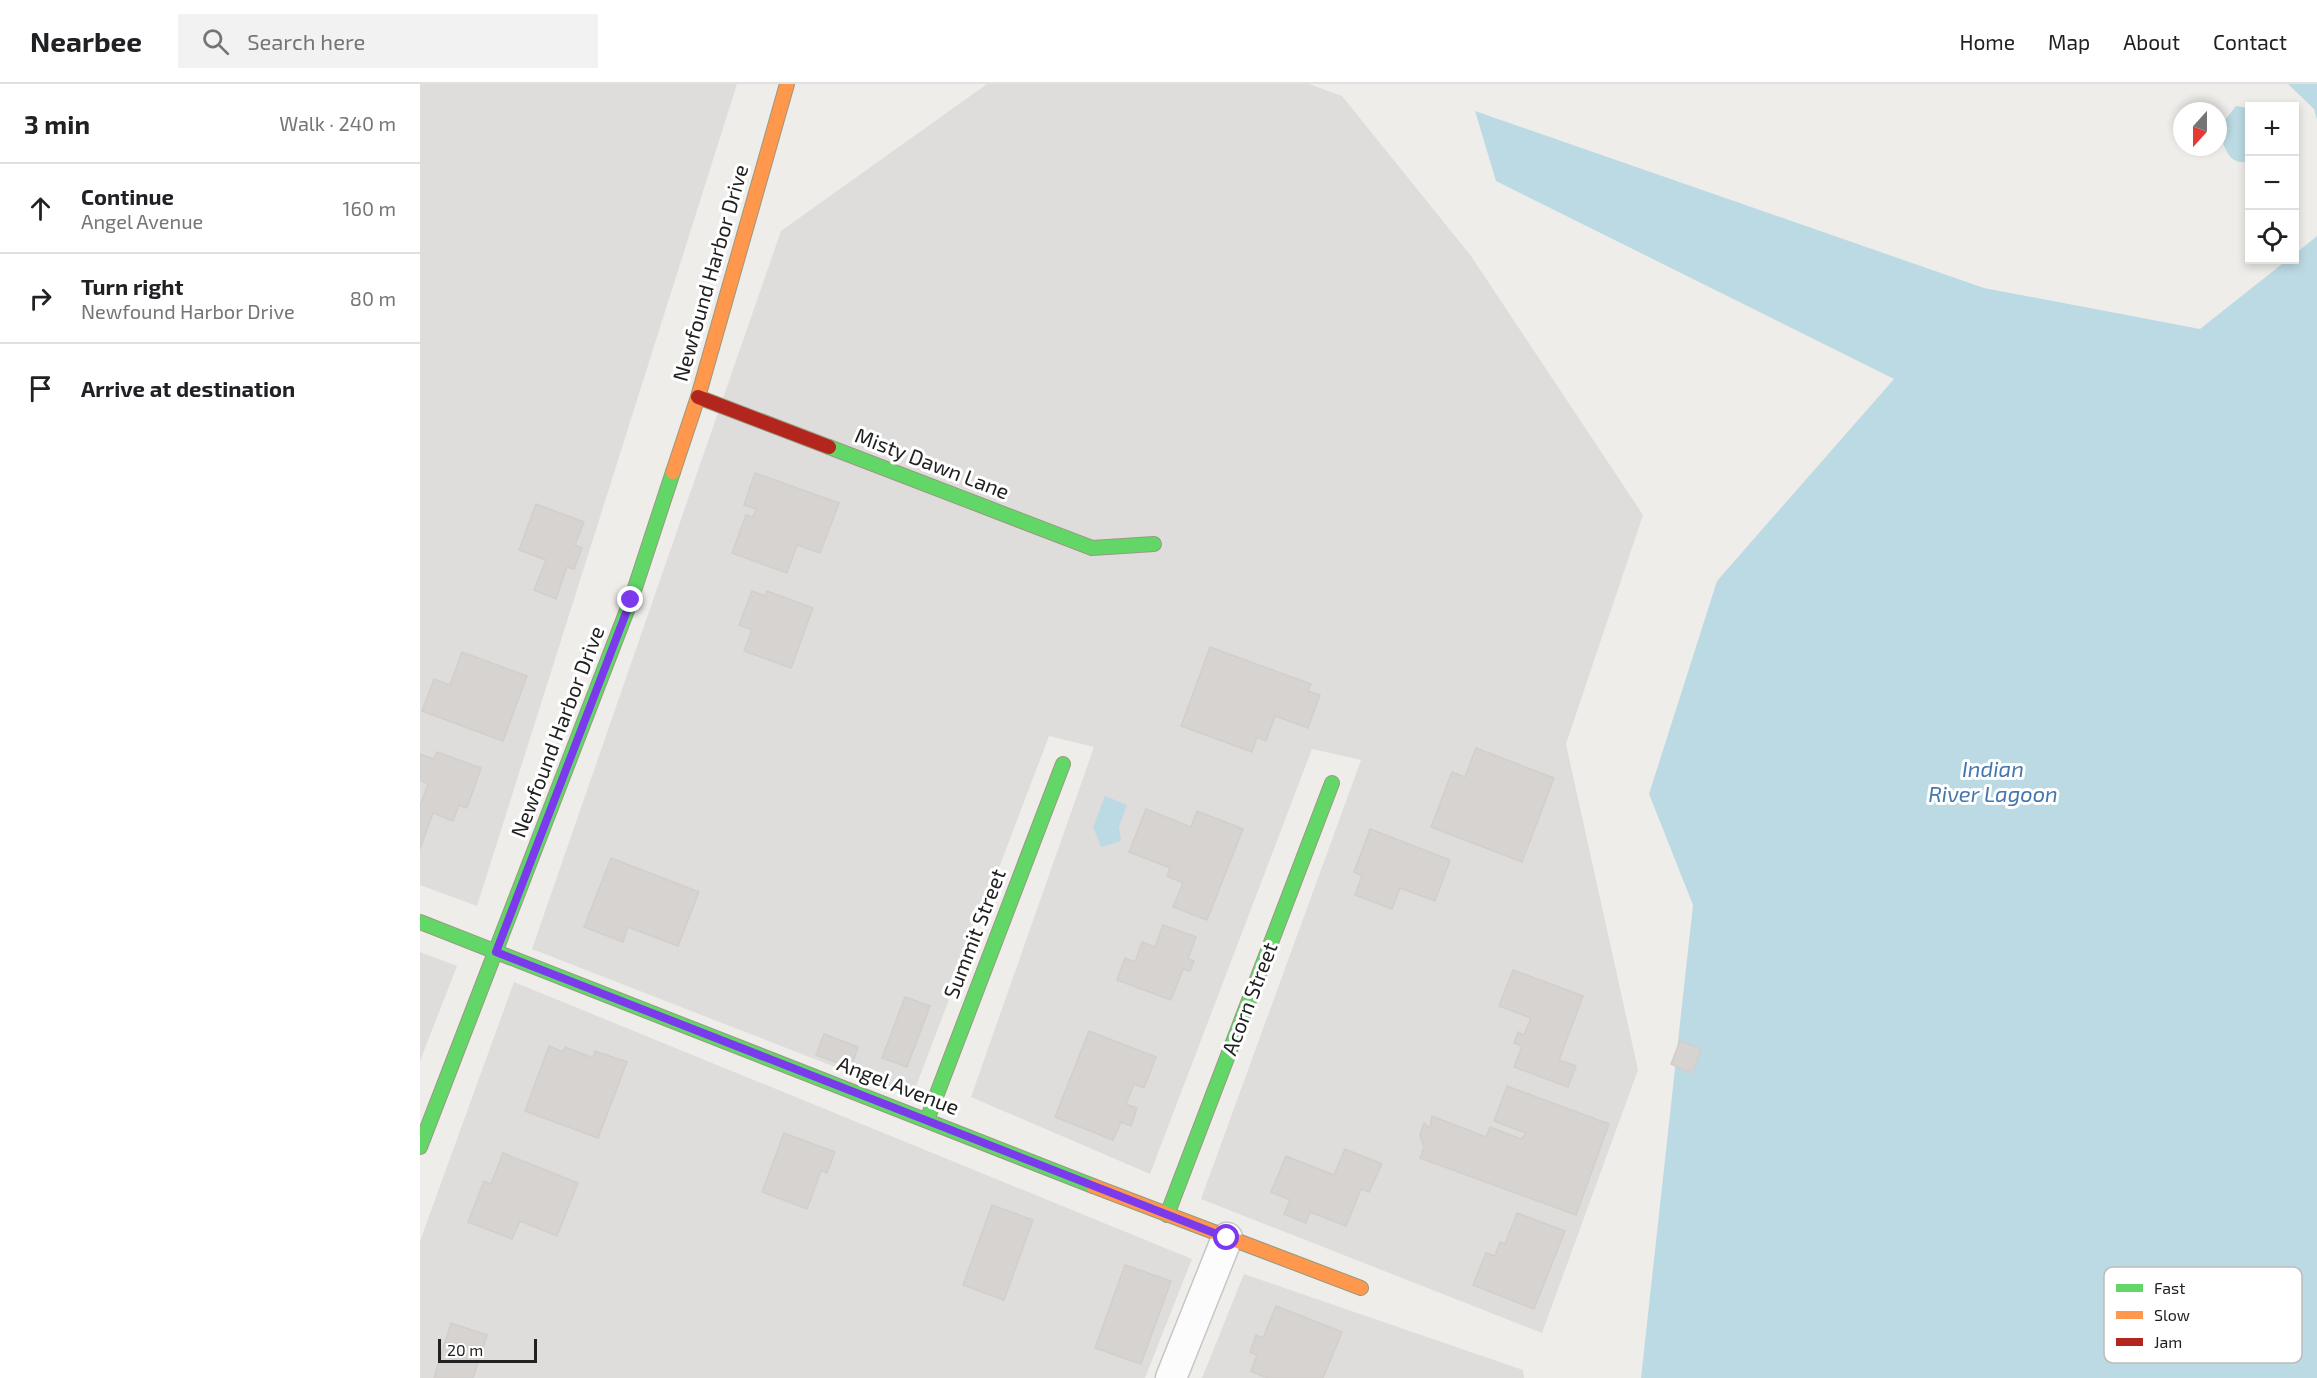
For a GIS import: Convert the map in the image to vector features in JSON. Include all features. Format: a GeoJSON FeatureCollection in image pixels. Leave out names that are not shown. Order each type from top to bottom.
{"type":"FeatureCollection","features":[{"type":"Feature","properties":{"kind":"street","name":"Newfound Harbor Drive"},"geometry":{"type":"LineString","coordinates":[[420,1147],[631,600],[698,396],[788,84]]}},
{"type":"Feature","properties":{"kind":"street","name":"Misty Dawn Lane"},"geometry":{"type":"LineString","coordinates":[[698,396],[1092,548],[1154,544]]}},
{"type":"Feature","properties":{"kind":"street","name":"Summit Street"},"geometry":{"type":"LineString","coordinates":[[927,1120],[1063,764]]}},
{"type":"Feature","properties":{"kind":"street","name":"Acorn Street"},"geometry":{"type":"LineString","coordinates":[[1167,1215],[1332,783]]}},
{"type":"Feature","properties":{"kind":"street","name":"Angel Avenue"},"geometry":{"type":"LineString","coordinates":[[420,922],[1167,1215],[1361,1288]]}},
{"type":"Feature","properties":{"kind":"street"},"geometry":{"type":"LineString","coordinates":[[1171,1378],[1227,1238]]}},
{"type":"Feature","properties":{"kind":"shaded area"},"geometry":{"type":"Polygon","coordinates":[[[420,84],[737,84],[477,906],[420,885],[420,84]]]}},
{"type":"Feature","properties":{"kind":"shaded area"},"geometry":{"type":"Polygon","coordinates":[[[987,84],[1309,84],[1342,96],[1471,256],[1643,515],[1566,744],[1638,1070],[1542,1333],[1201,1199],[1361,760],[1312,749],[1150,1174],[971,1097],[1094,747],[1049,736],[912,1097],[532,949],[781,231],[987,84]]]}},
{"type":"Feature","properties":{"kind":"shaded area"},"geometry":{"type":"Polygon","coordinates":[[[420,952],[457,966],[420,1061],[420,952]]]}},
{"type":"Feature","properties":{"kind":"shaded area"},"geometry":{"type":"Polygon","coordinates":[[[514,982],[1192,1259],[1145,1378],[420,1378],[420,1241],[514,982]]]}},
{"type":"Feature","properties":{"kind":"shaded area"},"geometry":{"type":"Polygon","coordinates":[[[1244,1274],[1523,1370],[1524,1378],[1202,1378],[1244,1274]]]}},
{"type":"Feature","properties":{"kind":"water"},"geometry":{"type":"Polygon","coordinates":[[[2288,84],[2317,84],[2317,120],[2314,109],[2288,84]]]}},
{"type":"Feature","properties":{"kind":"water"},"geometry":{"type":"Polygon","coordinates":[[[2236,106],[2245,107],[2245,162],[2234,160],[2227,151],[2227,117],[2236,106]]]}},
{"type":"Feature","properties":{"kind":"water","name":"Indian River Lagoon"},"geometry":{"type":"Polygon","coordinates":[[[1475,111],[1984,288],[2200,329],[2282,264],[2299,264],[2299,251],[2317,236],[2317,1378],[1641,1378],[1693,905],[1649,794],[1717,581],[1894,379],[1496,181],[1475,111]]]}},
{"type":"Feature","properties":{"kind":"water"},"geometry":{"type":"Polygon","coordinates":[[[1105,796],[1127,805],[1119,827],[1121,841],[1101,847],[1093,827],[1105,796]]]}},
{"type":"Feature","properties":{"kind":"building"},"geometry":{"type":"Polygon","coordinates":[[[755,473],[839,503],[820,553],[797,545],[787,573],[732,553],[746,515],[753,517],[756,509],[744,505],[755,473]]]}},
{"type":"Feature","properties":{"kind":"building"},"geometry":{"type":"Polygon","coordinates":[[[536,504],[584,522],[575,545],[582,548],[574,569],[567,567],[556,599],[534,590],[546,560],[519,550],[536,504]]]}},
{"type":"Feature","properties":{"kind":"building"},"geometry":{"type":"Polygon","coordinates":[[[752,591],[765,596],[767,591],[813,608],[791,668],[744,651],[752,630],[739,625],[752,591]]]}},
{"type":"Feature","properties":{"kind":"building"},"geometry":{"type":"Polygon","coordinates":[[[1210,647],[1311,684],[1308,691],[1320,695],[1308,728],[1275,716],[1266,741],[1257,737],[1252,752],[1181,726],[1210,647]]]}},
{"type":"Feature","properties":{"kind":"building"},"geometry":{"type":"Polygon","coordinates":[[[462,652],[527,676],[503,741],[422,711],[434,679],[450,685],[462,652]]]}},
{"type":"Feature","properties":{"kind":"building"},"geometry":{"type":"Polygon","coordinates":[[[1476,748],[1554,778],[1522,862],[1431,827],[1452,772],[1465,777],[1476,748]]]}},
{"type":"Feature","properties":{"kind":"building"},"geometry":{"type":"Polygon","coordinates":[[[437,752],[481,768],[467,808],[459,805],[453,821],[433,813],[420,849],[420,806],[428,784],[420,780],[420,754],[434,759],[437,752]]]}},
{"type":"Feature","properties":{"kind":"building"},"geometry":{"type":"Polygon","coordinates":[[[1146,809],[1191,827],[1197,811],[1243,829],[1207,920],[1173,907],[1183,883],[1167,876],[1170,868],[1129,852],[1146,809]]]}},
{"type":"Feature","properties":{"kind":"building"},"geometry":{"type":"Polygon","coordinates":[[[1370,829],[1450,860],[1435,901],[1400,888],[1392,909],[1355,895],[1362,876],[1354,872],[1370,829]]]}},
{"type":"Feature","properties":{"kind":"building"},"geometry":{"type":"Polygon","coordinates":[[[611,858],[699,892],[678,946],[628,927],[623,942],[584,927],[611,858]]]}},
{"type":"Feature","properties":{"kind":"building"},"geometry":{"type":"Polygon","coordinates":[[[1163,925],[1196,937],[1188,959],[1194,961],[1190,971],[1183,969],[1171,1000],[1117,980],[1125,958],[1135,962],[1142,942],[1155,947],[1163,925]]]}},
{"type":"Feature","properties":{"kind":"building"},"geometry":{"type":"Polygon","coordinates":[[[1513,970],[1583,996],[1559,1060],[1576,1066],[1568,1087],[1514,1067],[1522,1046],[1514,1043],[1518,1032],[1524,1035],[1531,1018],[1499,1006],[1513,970]]]}},
{"type":"Feature","properties":{"kind":"building"},"geometry":{"type":"Polygon","coordinates":[[[905,997],[930,1006],[907,1067],[882,1058],[905,997]]]}},
{"type":"Feature","properties":{"kind":"building"},"geometry":{"type":"Polygon","coordinates":[[[1089,1031],[1156,1057],[1144,1088],[1134,1084],[1126,1104],[1137,1108],[1131,1126],[1121,1122],[1113,1140],[1055,1117],[1089,1031]]]}},
{"type":"Feature","properties":{"kind":"building"},"geometry":{"type":"Polygon","coordinates":[[[824,1034],[858,1047],[851,1068],[816,1055],[824,1034]]]}},
{"type":"Feature","properties":{"kind":"building"},"geometry":{"type":"Polygon","coordinates":[[[1680,1041],[1701,1049],[1692,1073],[1671,1064],[1680,1041]]]}},
{"type":"Feature","properties":{"kind":"building"},"geometry":{"type":"Polygon","coordinates":[[[549,1046],[563,1052],[565,1047],[593,1058],[595,1051],[627,1062],[598,1138],[525,1111],[549,1046]]]}},
{"type":"Feature","properties":{"kind":"building"},"geometry":{"type":"Polygon","coordinates":[[[1507,1086],[1609,1124],[1576,1215],[1420,1158],[1424,1147],[1420,1135],[1424,1123],[1430,1128],[1432,1116],[1486,1137],[1490,1127],[1521,1139],[1526,1133],[1494,1121],[1507,1086]]]}},
{"type":"Feature","properties":{"kind":"building"},"geometry":{"type":"Polygon","coordinates":[[[784,1133],[835,1152],[827,1173],[821,1171],[807,1209],[762,1192],[784,1133]]]}},
{"type":"Feature","properties":{"kind":"building"},"geometry":{"type":"Polygon","coordinates":[[[1345,1149],[1382,1164],[1369,1192],[1361,1189],[1346,1226],[1310,1212],[1306,1223],[1284,1214],[1290,1200],[1271,1192],[1286,1156],[1334,1175],[1345,1149]]]}},
{"type":"Feature","properties":{"kind":"building"},"geometry":{"type":"Polygon","coordinates":[[[503,1153],[578,1183],[557,1236],[520,1221],[512,1239],[468,1222],[484,1181],[491,1184],[503,1153]]]}},
{"type":"Feature","properties":{"kind":"building"},"geometry":{"type":"Polygon","coordinates":[[[992,1205],[1033,1220],[1004,1300],[963,1285],[992,1205]]]}},
{"type":"Feature","properties":{"kind":"building"},"geometry":{"type":"Polygon","coordinates":[[[1517,1213],[1565,1231],[1534,1309],[1473,1285],[1486,1253],[1495,1256],[1500,1242],[1505,1244],[1517,1213]]]}},
{"type":"Feature","properties":{"kind":"building"},"geometry":{"type":"Polygon","coordinates":[[[1125,1265],[1171,1281],[1141,1364],[1095,1348],[1125,1265]]]}},
{"type":"Feature","properties":{"kind":"building"},"geometry":{"type":"Polygon","coordinates":[[[1276,1306],[1342,1332],[1323,1378],[1267,1378],[1251,1371],[1257,1355],[1250,1352],[1256,1335],[1263,1338],[1276,1306]]]}},
{"type":"Feature","properties":{"kind":"building"},"geometry":{"type":"Polygon","coordinates":[[[451,1323],[487,1335],[473,1378],[434,1378],[451,1323]]]}},
{"type":"Feature","properties":{"kind":"traffic: fast"},"geometry":{"type":"LineString","coordinates":[[829,447],[1092,548],[1154,544]]}},
{"type":"Feature","properties":{"kind":"traffic: fast"},"geometry":{"type":"LineString","coordinates":[[420,1147],[631,600],[673,472]]}},
{"type":"Feature","properties":{"kind":"traffic: fast"},"geometry":{"type":"LineString","coordinates":[[927,1120],[1063,764]]}},
{"type":"Feature","properties":{"kind":"traffic: fast"},"geometry":{"type":"LineString","coordinates":[[1167,1215],[1332,783]]}},
{"type":"Feature","properties":{"kind":"traffic: fast"},"geometry":{"type":"LineString","coordinates":[[420,922],[1093,1186]]}},
{"type":"Feature","properties":{"kind":"traffic: slow"},"geometry":{"type":"LineString","coordinates":[[673,472],[698,397],[787,84]]}},
{"type":"Feature","properties":{"kind":"traffic: slow"},"geometry":{"type":"LineString","coordinates":[[1093,1186],[1361,1288]]}},
{"type":"Feature","properties":{"kind":"traffic: jam"},"geometry":{"type":"LineString","coordinates":[[698,397],[829,447]]}},
{"type":"Feature","properties":{"kind":"route"},"geometry":{"type":"LineString","coordinates":[[631,600],[496,952],[1227,1238]]}}]}
